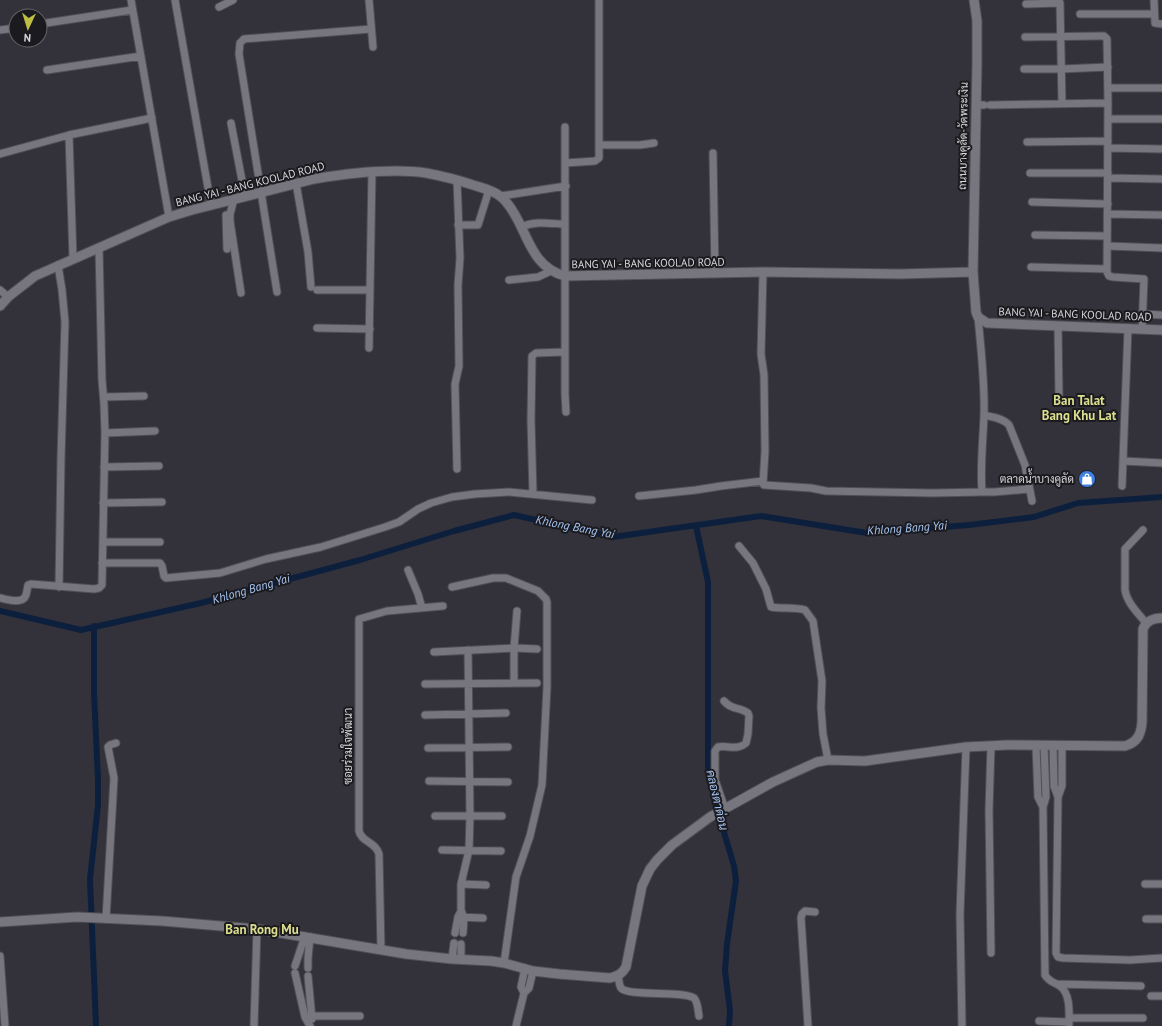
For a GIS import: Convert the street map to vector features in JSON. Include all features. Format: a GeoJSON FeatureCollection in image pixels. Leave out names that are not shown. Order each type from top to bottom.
{"type":"FeatureCollection","features":[{"type":"Feature","properties":{"kind":"street"},"geometry":{"type":"LineString","coordinates":[[131,0],[169,217]]}},
{"type":"Feature","properties":{"kind":"street"},"geometry":{"type":"LineString","coordinates":[[175,0],[211,205]]}},
{"type":"Feature","properties":{"kind":"street"},"geometry":{"type":"LineString","coordinates":[[219,7],[234,0]]}},
{"type":"Feature","properties":{"kind":"street"},"geometry":{"type":"LineString","coordinates":[[369,0],[373,47]]}},
{"type":"Feature","properties":{"kind":"street"},"geometry":{"type":"LineString","coordinates":[[566,163],[598,160],[599,158],[599,0]]}},
{"type":"Feature","properties":{"kind":"street","name":"ถนนบางคูลัด-วัดพระเงิน"},"geometry":{"type":"LineString","coordinates":[[973,272],[983,105],[974,0]]}},
{"type":"Feature","properties":{"kind":"street"},"geometry":{"type":"LineString","coordinates":[[1154,0],[1155,23],[1162,24]]}},
{"type":"Feature","properties":{"kind":"street"},"geometry":{"type":"LineString","coordinates":[[1026,4],[1060,3],[1062,103]]}},
{"type":"Feature","properties":{"kind":"street"},"geometry":{"type":"LineString","coordinates":[[48,23],[132,10]]}},
{"type":"Feature","properties":{"kind":"street"},"geometry":{"type":"LineString","coordinates":[[1080,14],[1154,14]]}},
{"type":"Feature","properties":{"kind":"street"},"geometry":{"type":"LineString","coordinates":[[277,292],[239,54],[239,46],[242,40],[252,38],[371,29]]}},
{"type":"Feature","properties":{"kind":"street"},"geometry":{"type":"LineString","coordinates":[[1025,37],[1106,37],[1108,67],[1108,269],[1109,276],[1144,279],[1142,329]]}},
{"type":"Feature","properties":{"kind":"street"},"geometry":{"type":"LineString","coordinates":[[46,70],[141,56]]}},
{"type":"Feature","properties":{"kind":"street"},"geometry":{"type":"LineString","coordinates":[[1024,69],[1108,67]]}},
{"type":"Feature","properties":{"kind":"street"},"geometry":{"type":"LineString","coordinates":[[1108,88],[1162,88]]}},
{"type":"Feature","properties":{"kind":"street"},"geometry":{"type":"LineString","coordinates":[[983,105],[1108,103]]}},
{"type":"Feature","properties":{"kind":"street"},"geometry":{"type":"LineString","coordinates":[[0,154],[69,135],[152,118]]}},
{"type":"Feature","properties":{"kind":"street"},"geometry":{"type":"LineString","coordinates":[[1108,119],[1162,119]]}},
{"type":"Feature","properties":{"kind":"street"},"geometry":{"type":"LineString","coordinates":[[231,123],[245,196]]}},
{"type":"Feature","properties":{"kind":"street"},"geometry":{"type":"LineString","coordinates":[[565,127],[566,412]]}},
{"type":"Feature","properties":{"kind":"street"},"geometry":{"type":"LineString","coordinates":[[69,135],[74,258]]}},
{"type":"Feature","properties":{"kind":"street"},"geometry":{"type":"LineString","coordinates":[[1027,142],[1162,149]]}},
{"type":"Feature","properties":{"kind":"street"},"geometry":{"type":"LineString","coordinates":[[599,145],[635,145],[654,143]]}},
{"type":"Feature","properties":{"kind":"street"},"geometry":{"type":"LineString","coordinates":[[713,153],[716,273]]}},
{"type":"Feature","properties":{"kind":"street"},"geometry":{"type":"LineString","coordinates":[[369,348],[372,172]]}},
{"type":"Feature","properties":{"kind":"street","name":"BANG YAI - BANG KOOLAD ROAD"},"geometry":{"type":"LineString","coordinates":[[0,306],[8,297],[35,276],[169,217],[296,183],[331,176],[372,172],[426,173],[457,180],[489,190],[502,196],[509,204],[537,258],[552,271],[565,276],[763,272],[900,274],[973,272]]}},
{"type":"Feature","properties":{"kind":"street"},"geometry":{"type":"LineString","coordinates":[[1030,173],[1162,179]]}},
{"type":"Feature","properties":{"kind":"street"},"geometry":{"type":"LineString","coordinates":[[457,180],[460,258],[458,285],[459,366],[455,384],[457,469]]}},
{"type":"Feature","properties":{"kind":"street"},"geometry":{"type":"LineString","coordinates":[[296,183],[314,288],[370,290]]}},
{"type":"Feature","properties":{"kind":"street"},"geometry":{"type":"LineString","coordinates":[[502,196],[566,186]]}},
{"type":"Feature","properties":{"kind":"street"},"geometry":{"type":"LineString","coordinates":[[458,225],[478,225],[489,190]]}},
{"type":"Feature","properties":{"kind":"street"},"geometry":{"type":"LineString","coordinates":[[234,199],[230,221],[241,293]]}},
{"type":"Feature","properties":{"kind":"street"},"geometry":{"type":"LineString","coordinates":[[1032,202],[1108,204]]}},
{"type":"Feature","properties":{"kind":"street"},"geometry":{"type":"LineString","coordinates":[[227,249],[226,217],[231,209]]}},
{"type":"Feature","properties":{"kind":"street"},"geometry":{"type":"LineString","coordinates":[[1108,214],[1162,215]]}},
{"type":"Feature","properties":{"kind":"street"},"geometry":{"type":"LineString","coordinates":[[521,227],[536,223],[561,224]]}},
{"type":"Feature","properties":{"kind":"street"},"geometry":{"type":"LineString","coordinates":[[1035,235],[1107,236]]}},
{"type":"Feature","properties":{"kind":"street"},"geometry":{"type":"LineString","coordinates":[[1108,246],[1162,248]]}},
{"type":"Feature","properties":{"kind":"street"},"geometry":{"type":"LineString","coordinates":[[0,598],[20,601],[23,600],[26,596],[28,585],[31,584],[59,587],[99,588],[102,585],[105,433],[102,380],[99,248]]}},
{"type":"Feature","properties":{"kind":"street"},"geometry":{"type":"LineString","coordinates":[[58,265],[65,322],[59,587]]}},
{"type":"Feature","properties":{"kind":"street"},"geometry":{"type":"LineString","coordinates":[[1031,267],[1108,269]]}},
{"type":"Feature","properties":{"kind":"street"},"geometry":{"type":"LineString","coordinates":[[509,280],[538,277],[552,271]]}},
{"type":"Feature","properties":{"kind":"street"},"geometry":{"type":"LineString","coordinates":[[763,272],[761,354],[764,379],[764,485],[811,488],[826,491],[933,493],[994,492],[1029,489]]}},
{"type":"Feature","properties":{"kind":"street"},"geometry":{"type":"LineString","coordinates":[[973,272],[983,378],[984,415],[981,453],[982,492]]}},
{"type":"Feature","properties":{"kind":"street"},"geometry":{"type":"LineString","coordinates":[[0,290],[8,297]]}},
{"type":"Feature","properties":{"kind":"street"},"geometry":{"type":"LineString","coordinates":[[1142,314],[1162,315]]}},
{"type":"Feature","properties":{"kind":"street","name":"BANG YAI - BANG KOOLAD ROAD"},"geometry":{"type":"LineString","coordinates":[[978,317],[986,323],[1162,330]]}},
{"type":"Feature","properties":{"kind":"street"},"geometry":{"type":"LineString","coordinates":[[1058,326],[1059,398]]}},
{"type":"Feature","properties":{"kind":"street"},"geometry":{"type":"LineString","coordinates":[[317,328],[370,329]]}},
{"type":"Feature","properties":{"kind":"street"},"geometry":{"type":"LineString","coordinates":[[1122,486],[1128,328]]}},
{"type":"Feature","properties":{"kind":"street"},"geometry":{"type":"LineString","coordinates":[[533,494],[531,420],[532,356],[536,353],[565,352]]}},
{"type":"Feature","properties":{"kind":"street"},"geometry":{"type":"LineString","coordinates":[[104,397],[144,396]]}},
{"type":"Feature","properties":{"kind":"street"},"geometry":{"type":"LineString","coordinates":[[984,415],[1001,419],[1009,425],[1025,464],[1032,501]]}},
{"type":"Feature","properties":{"kind":"street"},"geometry":{"type":"LineString","coordinates":[[105,433],[155,431]]}},
{"type":"Feature","properties":{"kind":"street"},"geometry":{"type":"LineString","coordinates":[[1123,461],[1162,463]]}},
{"type":"Feature","properties":{"kind":"street"},"geometry":{"type":"LineString","coordinates":[[104,467],[159,466]]}},
{"type":"Feature","properties":{"kind":"street"},"geometry":{"type":"LineString","coordinates":[[639,496],[763,481]]}},
{"type":"Feature","properties":{"kind":"street"},"geometry":{"type":"LineString","coordinates":[[102,563],[160,563],[166,578],[220,573],[266,559],[322,547],[385,527],[399,522],[418,509],[431,503],[452,497],[509,492],[592,500]]}},
{"type":"Feature","properties":{"kind":"street"},"geometry":{"type":"LineString","coordinates":[[103,503],[162,502]]}},
{"type":"Feature","properties":{"kind":"street"},"geometry":{"type":"LineString","coordinates":[[1143,530],[1125,549],[1126,595],[1130,604],[1146,623]]}},
{"type":"Feature","properties":{"kind":"street"},"geometry":{"type":"LineString","coordinates":[[103,542],[160,542]]}},
{"type":"Feature","properties":{"kind":"street"},"geometry":{"type":"LineString","coordinates":[[739,546],[753,563],[766,589],[770,607],[782,609],[796,608],[805,610],[813,621],[822,680],[821,708],[823,734],[828,760]]}},
{"type":"Feature","properties":{"kind":"street"},"geometry":{"type":"LineString","coordinates":[[408,570],[422,608]]}},
{"type":"Feature","properties":{"kind":"street"},"geometry":{"type":"LineString","coordinates":[[452,587],[493,578],[506,578],[538,592],[546,598],[547,602],[547,687],[542,785],[530,836],[516,877],[504,963]]}},
{"type":"Feature","properties":{"kind":"street","name":"ซอยร่วมใจพัฒนา"},"geometry":{"type":"LineString","coordinates":[[381,950],[380,854],[376,846],[361,837],[359,831],[359,619],[368,618],[387,611],[443,606]]}},
{"type":"Feature","properties":{"kind":"street"},"geometry":{"type":"LineString","coordinates":[[514,683],[514,648],[517,611]]}},
{"type":"Feature","properties":{"kind":"street"},"geometry":{"type":"LineString","coordinates":[[0,922],[77,917],[162,921],[257,929],[406,954],[504,963],[529,970],[571,976],[610,978],[618,976],[626,967],[640,894],[650,869],[672,846],[710,817],[773,782],[817,762],[828,760],[865,761],[966,747],[1049,745],[1125,746],[1131,744],[1136,740],[1141,730],[1142,722],[1143,629],[1146,623],[1162,618]]}},
{"type":"Feature","properties":{"kind":"street"},"geometry":{"type":"LineString","coordinates":[[434,652],[514,648],[537,649]]}},
{"type":"Feature","properties":{"kind":"street"},"geometry":{"type":"LineString","coordinates":[[459,933],[461,917],[461,884],[468,850],[470,816],[468,650]]}},
{"type":"Feature","properties":{"kind":"street"},"geometry":{"type":"LineString","coordinates":[[424,684],[537,683]]}},
{"type":"Feature","properties":{"kind":"street"},"geometry":{"type":"LineString","coordinates":[[723,809],[715,780],[715,751],[718,747],[738,748],[746,743],[749,716],[745,711],[729,707],[724,701]]}},
{"type":"Feature","properties":{"kind":"street"},"geometry":{"type":"LineString","coordinates":[[425,715],[506,713]]}},
{"type":"Feature","properties":{"kind":"street"},"geometry":{"type":"LineString","coordinates":[[101,919],[114,778],[108,747],[116,743]]}},
{"type":"Feature","properties":{"kind":"street"},"geometry":{"type":"LineString","coordinates":[[1049,745],[1062,786],[1058,798],[1056,953],[1058,957],[1130,960],[1162,958]]}},
{"type":"Feature","properties":{"kind":"street"},"geometry":{"type":"LineString","coordinates":[[1049,745],[1046,797],[1043,807],[1045,975],[1047,979],[1062,987],[1067,994],[1069,1022]]}},
{"type":"Feature","properties":{"kind":"street"},"geometry":{"type":"LineString","coordinates":[[991,746],[989,810],[991,953]]}},
{"type":"Feature","properties":{"kind":"street"},"geometry":{"type":"LineString","coordinates":[[428,748],[508,747]]}},
{"type":"Feature","properties":{"kind":"street"},"geometry":{"type":"LineString","coordinates":[[962,1026],[960,914],[966,747]]}},
{"type":"Feature","properties":{"kind":"street"},"geometry":{"type":"LineString","coordinates":[[429,782],[508,782]]}},
{"type":"Feature","properties":{"kind":"street"},"geometry":{"type":"LineString","coordinates":[[435,816],[502,816]]}},
{"type":"Feature","properties":{"kind":"street"},"geometry":{"type":"LineString","coordinates":[[442,850],[501,851]]}},
{"type":"Feature","properties":{"kind":"street"},"geometry":{"type":"LineString","coordinates":[[461,884],[486,885]]}},
{"type":"Feature","properties":{"kind":"street"},"geometry":{"type":"LineString","coordinates":[[1145,884],[1162,884]]}},
{"type":"Feature","properties":{"kind":"street"},"geometry":{"type":"LineString","coordinates":[[808,1026],[801,918],[805,911],[815,912]]}},
{"type":"Feature","properties":{"kind":"street"},"geometry":{"type":"LineString","coordinates":[[461,917],[483,918]]}},
{"type":"Feature","properties":{"kind":"street"},"geometry":{"type":"LineString","coordinates":[[1146,918],[1162,919]]}},
{"type":"Feature","properties":{"kind":"street"},"geometry":{"type":"LineString","coordinates":[[254,1026],[257,929]]}},
{"type":"Feature","properties":{"kind":"street"},"geometry":{"type":"LineString","coordinates":[[307,937],[308,968]]}},
{"type":"Feature","properties":{"kind":"street"},"geometry":{"type":"LineString","coordinates":[[307,937],[295,969],[311,1026]]}},
{"type":"Feature","properties":{"kind":"street"},"geometry":{"type":"LineString","coordinates":[[456,959],[458,943]]}},
{"type":"Feature","properties":{"kind":"street"},"geometry":{"type":"LineString","coordinates":[[0,956],[5,1026]]}},
{"type":"Feature","properties":{"kind":"street"},"geometry":{"type":"LineString","coordinates":[[516,1026],[524,993],[529,988],[529,970]]}},
{"type":"Feature","properties":{"kind":"street"},"geometry":{"type":"LineString","coordinates":[[308,976],[309,1016]]}},
{"type":"Feature","properties":{"kind":"street"},"geometry":{"type":"LineString","coordinates":[[618,976],[620,987],[623,990],[684,995],[694,998],[699,1016]]}},
{"type":"Feature","properties":{"kind":"street"},"geometry":{"type":"LineString","coordinates":[[1057,984],[1141,986]]}},
{"type":"Feature","properties":{"kind":"street"},"geometry":{"type":"LineString","coordinates":[[1151,996],[1162,996]]}},
{"type":"Feature","properties":{"kind":"street"},"geometry":{"type":"LineString","coordinates":[[309,1016],[360,1016]]}},
{"type":"Feature","properties":{"kind":"street"},"geometry":{"type":"LineString","coordinates":[[1039,1021],[1069,1022],[1143,1018]]}},
{"type":"Feature","properties":{"kind":"waterway","name":"Khlong Bang Yai"},"geometry":{"type":"LineString","coordinates":[[0,611],[81,630],[201,603],[360,560],[454,531],[514,515],[613,537],[761,516],[867,533],[969,525],[1034,517],[1078,503],[1162,497]]}},
{"type":"Feature","properties":{"kind":"waterway","name":"คลองตาด่อน"},"geometry":{"type":"LineString","coordinates":[[696,526],[708,582],[708,767],[715,802],[734,866],[736,881],[727,944],[725,971],[730,1010],[729,1026]]}},
{"type":"Feature","properties":{"kind":"waterway"},"geometry":{"type":"LineString","coordinates":[[94,626],[94,692],[98,805],[90,879],[96,1026]]}},
{"type":"Feature","properties":{"kind":"place","name":"ตลาดน้ำบางคูลัด"},"geometry":{"type":"Point","coordinates":[1087,479]}},
{"type":"Feature","properties":{"kind":"district","name":"Ban Talat Bang Khu Lat"},"geometry":{"type":"Point","coordinates":[1079,408]}},
{"type":"Feature","properties":{"kind":"district","name":"Ban Rong Mu"},"geometry":{"type":"Point","coordinates":[262,929]}}]}
